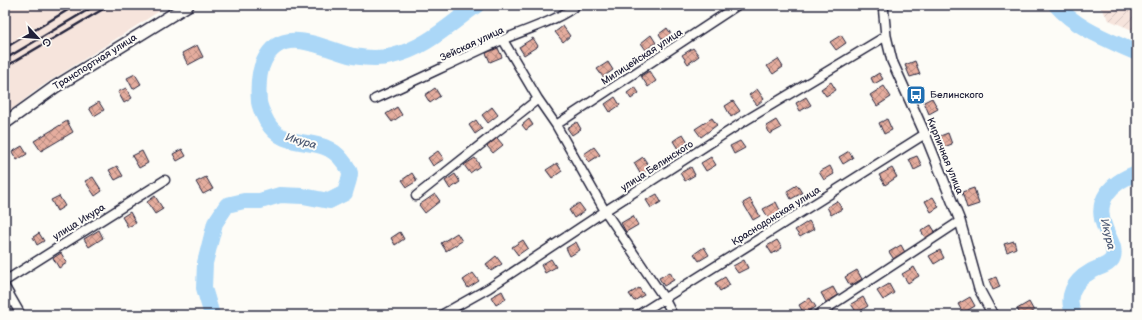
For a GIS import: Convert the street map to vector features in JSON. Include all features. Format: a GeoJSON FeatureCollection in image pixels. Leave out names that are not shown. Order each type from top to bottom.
{"type":"FeatureCollection","features":[{"type":"Feature","properties":{"kind":"main road","name":"Транспортная улица"},"geometry":{"type":"LineString","coordinates":[[5,123],[55,87],[188,5]]}},
{"type":"Feature","properties":{"kind":"street","name":"Зейская улица"},"geometry":{"type":"LineString","coordinates":[[375,99],[503,40],[558,17],[576,5]]}},
{"type":"Feature","properties":{"kind":"street","name":"Милицейская улица"},"geometry":{"type":"LineString","coordinates":[[556,125],[738,5]]}},
{"type":"Feature","properties":{"kind":"street","name":"Кирпичная улица"},"geometry":{"type":"LineString","coordinates":[[883,5],[886,36],[892,62],[925,134],[960,221],[979,289],[994,315]]}},
{"type":"Feature","properties":{"kind":"street","name":"улица Белинского"},"geometry":{"type":"LineString","coordinates":[[441,315],[489,288],[743,122],[886,36]]}},
{"type":"Feature","properties":{"kind":"street"},"geometry":{"type":"LineString","coordinates":[[503,40],[538,99],[556,125],[606,211],[664,298],[673,315]]}},
{"type":"Feature","properties":{"kind":"street"},"geometry":{"type":"LineString","coordinates":[[416,196],[538,99]]}},
{"type":"Feature","properties":{"kind":"street","name":"Краснодонская улица"},"geometry":{"type":"LineString","coordinates":[[638,315],[925,134]]}},
{"type":"Feature","properties":{"kind":"street","name":"улица Икура"},"geometry":{"type":"LineString","coordinates":[[5,281],[165,180]]}},
{"type":"Feature","properties":{"kind":"street"},"geometry":{"type":"LineString","coordinates":[[817,315],[960,221]]}},
{"type":"Feature","properties":{"kind":"street"},"geometry":{"type":"LineString","coordinates":[[5,287],[21,315]]}},
{"type":"Feature","properties":{"kind":"shaded area"},"geometry":{"type":"Polygon","coordinates":[[[5,5],[169,5],[39,88],[5,115],[5,5]]]}},
{"type":"Feature","properties":{"kind":"shaded area"},"geometry":{"type":"Polygon","coordinates":[[[1099,5],[1137,5],[1137,32],[1109,20],[1099,5]]]}},
{"type":"Feature","properties":{"kind":"building"},"geometry":{"type":"Polygon","coordinates":[[[563,26],[570,36],[563,42],[555,32],[563,26]]]}},
{"type":"Feature","properties":{"kind":"building"},"geometry":{"type":"Polygon","coordinates":[[[667,28],[671,34],[663,40],[659,34],[667,28]]]}},
{"type":"Feature","properties":{"kind":"building"},"geometry":{"type":"Polygon","coordinates":[[[651,35],[656,43],[646,50],[641,43],[651,35]]]}},
{"type":"Feature","properties":{"kind":"building"},"geometry":{"type":"Polygon","coordinates":[[[841,35],[846,43],[836,50],[830,42],[841,35]]]}},
{"type":"Feature","properties":{"kind":"building"},"geometry":{"type":"Polygon","coordinates":[[[533,38],[538,46],[524,55],[519,47],[533,38]]]}},
{"type":"Feature","properties":{"kind":"building"},"geometry":{"type":"Polygon","coordinates":[[[197,45],[203,57],[188,65],[182,53],[197,45]]]}},
{"type":"Feature","properties":{"kind":"building"},"geometry":{"type":"Polygon","coordinates":[[[498,48],[502,57],[490,62],[486,53],[498,48]]]}},
{"type":"Feature","properties":{"kind":"building"},"geometry":{"type":"Polygon","coordinates":[[[693,48],[699,56],[688,64],[682,55],[693,48]]]}},
{"type":"Feature","properties":{"kind":"building"},"geometry":{"type":"Polygon","coordinates":[[[778,59],[783,67],[773,74],[767,66],[778,59]]]}},
{"type":"Feature","properties":{"kind":"building"},"geometry":{"type":"Polygon","coordinates":[[[915,61],[920,74],[910,77],[905,65],[915,61]]]}},
{"type":"Feature","properties":{"kind":"building"},"geometry":{"type":"Polygon","coordinates":[[[608,62],[613,70],[603,77],[597,69],[608,62]]]}},
{"type":"Feature","properties":{"kind":"building"},"geometry":{"type":"Polygon","coordinates":[[[649,71],[656,81],[648,87],[641,76],[649,71]]]}},
{"type":"Feature","properties":{"kind":"building"},"geometry":{"type":"Polygon","coordinates":[[[879,73],[883,79],[874,84],[871,78],[879,73]]]}},
{"type":"Feature","properties":{"kind":"building"},"geometry":{"type":"Polygon","coordinates":[[[135,74],[141,84],[133,89],[127,78],[135,74]]]}},
{"type":"Feature","properties":{"kind":"building"},"geometry":{"type":"Polygon","coordinates":[[[831,82],[836,90],[826,96],[821,89],[831,82]]]}},
{"type":"Feature","properties":{"kind":"building"},"geometry":{"type":"Polygon","coordinates":[[[884,86],[891,97],[877,106],[870,95],[884,86]]]}},
{"type":"Feature","properties":{"kind":"building"},"geometry":{"type":"Polygon","coordinates":[[[635,87],[639,93],[631,99],[627,93],[635,87]]]}},
{"type":"Feature","properties":{"kind":"building"},"geometry":{"type":"Polygon","coordinates":[[[126,88],[132,98],[124,103],[118,92],[126,88]]]}},
{"type":"Feature","properties":{"kind":"building"},"geometry":{"type":"Polygon","coordinates":[[[435,88],[440,96],[430,103],[425,95],[435,88]]]}},
{"type":"Feature","properties":{"kind":"building"},"geometry":{"type":"Polygon","coordinates":[[[757,89],[764,99],[757,105],[749,95],[757,89]]]}},
{"type":"Feature","properties":{"kind":"building"},"geometry":{"type":"Polygon","coordinates":[[[615,97],[620,105],[610,112],[605,104],[615,97]]]}},
{"type":"Feature","properties":{"kind":"building"},"geometry":{"type":"Polygon","coordinates":[[[806,97],[811,105],[800,111],[796,103],[806,97]]]}},
{"type":"Feature","properties":{"kind":"building"},"geometry":{"type":"Polygon","coordinates":[[[932,98],[938,109],[929,114],[924,102],[932,98]]]}},
{"type":"Feature","properties":{"kind":"building"},"geometry":{"type":"Polygon","coordinates":[[[733,101],[740,111],[731,117],[725,106],[733,101]]]}},
{"type":"Feature","properties":{"kind":"building"},"geometry":{"type":"Polygon","coordinates":[[[99,102],[104,110],[94,116],[89,108],[99,102]]]}},
{"type":"Feature","properties":{"kind":"building"},"geometry":{"type":"Polygon","coordinates":[[[397,107],[402,115],[392,122],[386,114],[397,107]]]}},
{"type":"Feature","properties":{"kind":"building"},"geometry":{"type":"Polygon","coordinates":[[[492,107],[498,115],[488,123],[482,115],[492,107]]]}},
{"type":"Feature","properties":{"kind":"building"},"geometry":{"type":"Polygon","coordinates":[[[712,118],[717,125],[701,137],[695,129],[712,118]]]}},
{"type":"Feature","properties":{"kind":"building"},"geometry":{"type":"Polygon","coordinates":[[[529,119],[533,125],[526,130],[522,125],[529,119]]]}},
{"type":"Feature","properties":{"kind":"building"},"geometry":{"type":"Polygon","coordinates":[[[887,119],[892,130],[884,134],[879,123],[887,119]]]}},
{"type":"Feature","properties":{"kind":"building"},"geometry":{"type":"Polygon","coordinates":[[[476,120],[482,129],[475,134],[469,125],[476,120]]]}},
{"type":"Feature","properties":{"kind":"building"},"geometry":{"type":"Polygon","coordinates":[[[776,120],[781,128],[770,134],[766,126],[776,120]]]}},
{"type":"Feature","properties":{"kind":"building"},"geometry":{"type":"Polygon","coordinates":[[[67,121],[73,132],[41,151],[34,141],[67,121]]]}},
{"type":"Feature","properties":{"kind":"building"},"geometry":{"type":"Polygon","coordinates":[[[577,122],[581,129],[572,135],[567,128],[577,122]]]}},
{"type":"Feature","properties":{"kind":"building"},"geometry":{"type":"Polygon","coordinates":[[[948,133],[952,144],[944,147],[940,136],[948,133]]]}},
{"type":"Feature","properties":{"kind":"building"},"geometry":{"type":"Polygon","coordinates":[[[683,134],[688,142],[678,149],[673,141],[683,134]]]}},
{"type":"Feature","properties":{"kind":"building"},"geometry":{"type":"Polygon","coordinates":[[[497,138],[503,145],[493,153],[487,146],[497,138]]]}},
{"type":"Feature","properties":{"kind":"building"},"geometry":{"type":"Polygon","coordinates":[[[740,141],[745,148],[734,154],[730,146],[740,141]]]}},
{"type":"Feature","properties":{"kind":"building"},"geometry":{"type":"Polygon","coordinates":[[[22,146],[27,154],[17,160],[12,152],[22,146]]]}},
{"type":"Feature","properties":{"kind":"building"},"geometry":{"type":"Polygon","coordinates":[[[594,147],[600,155],[589,162],[584,154],[594,147]]]}},
{"type":"Feature","properties":{"kind":"building"},"geometry":{"type":"Polygon","coordinates":[[[182,149],[186,156],[177,161],[173,154],[182,149]]]}},
{"type":"Feature","properties":{"kind":"building"},"geometry":{"type":"Polygon","coordinates":[[[142,151],[148,163],[139,168],[132,156],[142,151]]]}},
{"type":"Feature","properties":{"kind":"building"},"geometry":{"type":"Polygon","coordinates":[[[438,151],[444,159],[433,166],[428,158],[438,151]]]}},
{"type":"Feature","properties":{"kind":"building"},"geometry":{"type":"Polygon","coordinates":[[[849,151],[853,158],[843,164],[839,157],[849,151]]]}},
{"type":"Feature","properties":{"kind":"building"},"geometry":{"type":"Polygon","coordinates":[[[917,156],[922,166],[914,170],[909,159],[917,156]]]}},
{"type":"Feature","properties":{"kind":"building"},"geometry":{"type":"Polygon","coordinates":[[[643,157],[651,169],[641,175],[634,163],[643,157]]]}},
{"type":"Feature","properties":{"kind":"building"},"geometry":{"type":"Polygon","coordinates":[[[711,157],[716,165],[706,171],[701,163],[711,157]]]}},
{"type":"Feature","properties":{"kind":"building"},"geometry":{"type":"Polygon","coordinates":[[[475,158],[480,166],[470,173],[464,165],[475,158]]]}},
{"type":"Feature","properties":{"kind":"building"},"geometry":{"type":"Polygon","coordinates":[[[557,163],[562,171],[552,178],[546,170],[557,163]]]}},
{"type":"Feature","properties":{"kind":"building"},"geometry":{"type":"Polygon","coordinates":[[[117,166],[123,176],[115,180],[109,170],[117,166]]]}},
{"type":"Feature","properties":{"kind":"building"},"geometry":{"type":"Polygon","coordinates":[[[830,166],[834,174],[824,180],[819,172],[830,166]]]}},
{"type":"Feature","properties":{"kind":"building"},"geometry":{"type":"Polygon","coordinates":[[[691,167],[695,175],[685,181],[680,173],[691,167]]]}},
{"type":"Feature","properties":{"kind":"building"},"geometry":{"type":"Polygon","coordinates":[[[892,168],[897,177],[885,185],[879,175],[892,168]]]}},
{"type":"Feature","properties":{"kind":"building"},"geometry":{"type":"Polygon","coordinates":[[[412,173],[417,181],[407,187],[402,180],[412,173]]]}},
{"type":"Feature","properties":{"kind":"building"},"geometry":{"type":"Polygon","coordinates":[[[455,174],[460,182],[450,189],[445,181],[455,174]]]}},
{"type":"Feature","properties":{"kind":"building"},"geometry":{"type":"Polygon","coordinates":[[[93,177],[102,191],[95,196],[85,181],[93,177]]]}},
{"type":"Feature","properties":{"kind":"building"},"geometry":{"type":"Polygon","coordinates":[[[206,177],[213,189],[203,194],[196,182],[206,177]]]}},
{"type":"Feature","properties":{"kind":"building"},"geometry":{"type":"Polygon","coordinates":[[[797,185],[802,193],[791,199],[787,191],[797,185]]]}},
{"type":"Feature","properties":{"kind":"building"},"geometry":{"type":"Polygon","coordinates":[[[974,188],[979,204],[967,208],[962,192],[974,188]]]}},
{"type":"Feature","properties":{"kind":"building"},"geometry":{"type":"Polygon","coordinates":[[[435,194],[440,201],[425,213],[419,205],[435,194]]]}},
{"type":"Feature","properties":{"kind":"building"},"geometry":{"type":"Polygon","coordinates":[[[657,194],[661,202],[651,208],[646,200],[657,194]]]}},
{"type":"Feature","properties":{"kind":"building"},"geometry":{"type":"Polygon","coordinates":[[[59,196],[65,206],[57,211],[51,200],[59,196]]]}},
{"type":"Feature","properties":{"kind":"building"},"geometry":{"type":"Polygon","coordinates":[[[155,196],[163,209],[155,214],[147,202],[155,196]]]}},
{"type":"Feature","properties":{"kind":"building"},"geometry":{"type":"Polygon","coordinates":[[[933,197],[939,207],[931,212],[925,201],[933,197]]]}},
{"type":"Feature","properties":{"kind":"building"},"geometry":{"type":"Polygon","coordinates":[[[750,199],[760,216],[753,220],[743,203],[750,199]]]}},
{"type":"Feature","properties":{"kind":"building"},"geometry":{"type":"Polygon","coordinates":[[[837,201],[842,209],[831,215],[827,207],[837,201]]]}},
{"type":"Feature","properties":{"kind":"building"},"geometry":{"type":"Polygon","coordinates":[[[776,202],[781,212],[769,219],[763,209],[776,202]]]}},
{"type":"Feature","properties":{"kind":"building"},"geometry":{"type":"Polygon","coordinates":[[[579,203],[585,211],[574,218],[569,210],[579,203]]]}},
{"type":"Feature","properties":{"kind":"building"},"geometry":{"type":"Polygon","coordinates":[[[130,212],[136,223],[128,227],[122,217],[130,212]]]}},
{"type":"Feature","properties":{"kind":"building"},"geometry":{"type":"Polygon","coordinates":[[[633,216],[638,225],[626,232],[621,223],[633,216]]]}},
{"type":"Feature","properties":{"kind":"building"},"geometry":{"type":"Polygon","coordinates":[[[809,221],[814,229],[800,237],[795,230],[809,221]]]}},
{"type":"Feature","properties":{"kind":"building"},"geometry":{"type":"Polygon","coordinates":[[[931,225],[936,233],[926,239],[921,231],[931,225]]]}},
{"type":"Feature","properties":{"kind":"building"},"geometry":{"type":"Polygon","coordinates":[[[99,230],[103,238],[89,247],[84,239],[99,230]]]}},
{"type":"Feature","properties":{"kind":"building"},"geometry":{"type":"Polygon","coordinates":[[[400,232],[404,239],[395,245],[391,238],[400,232]]]}},
{"type":"Feature","properties":{"kind":"building"},"geometry":{"type":"Polygon","coordinates":[[[39,233],[44,241],[37,245],[33,237],[39,233]]]}},
{"type":"Feature","properties":{"kind":"building"},"geometry":{"type":"Polygon","coordinates":[[[457,233],[462,241],[446,251],[441,243],[457,233]]]}},
{"type":"Feature","properties":{"kind":"building"},"geometry":{"type":"Polygon","coordinates":[[[523,240],[528,248],[518,255],[512,247],[523,240]]]}},
{"type":"Feature","properties":{"kind":"building"},"geometry":{"type":"Polygon","coordinates":[[[777,240],[782,248],[772,254],[767,246],[777,240]]]}},
{"type":"Feature","properties":{"kind":"building"},"geometry":{"type":"Polygon","coordinates":[[[1014,241],[1016,248],[1007,252],[1004,244],[1014,241]]]}},
{"type":"Feature","properties":{"kind":"building"},"geometry":{"type":"Polygon","coordinates":[[[576,242],[580,250],[570,256],[566,248],[576,242]]]}},
{"type":"Feature","properties":{"kind":"building"},"geometry":{"type":"Polygon","coordinates":[[[901,245],[906,254],[895,261],[889,252],[901,245]]]}},
{"type":"Feature","properties":{"kind":"building"},"geometry":{"type":"Polygon","coordinates":[[[704,247],[709,255],[699,261],[694,254],[704,247]]]}},
{"type":"Feature","properties":{"kind":"building"},"geometry":{"type":"Polygon","coordinates":[[[940,250],[944,258],[934,264],[929,256],[940,250]]]}},
{"type":"Feature","properties":{"kind":"building"},"geometry":{"type":"Polygon","coordinates":[[[61,253],[67,263],[59,268],[53,258],[61,253]]]}},
{"type":"Feature","properties":{"kind":"building"},"geometry":{"type":"Polygon","coordinates":[[[496,256],[502,264],[491,271],[486,264],[496,256]]]}},
{"type":"Feature","properties":{"kind":"building"},"geometry":{"type":"Polygon","coordinates":[[[551,259],[556,267],[545,273],[541,265],[551,259]]]}},
{"type":"Feature","properties":{"kind":"building"},"geometry":{"type":"Polygon","coordinates":[[[744,260],[748,268],[738,273],[733,266],[744,260]]]}},
{"type":"Feature","properties":{"kind":"building"},"geometry":{"type":"Polygon","coordinates":[[[914,267],[919,276],[908,283],[902,274],[914,267]]]}},
{"type":"Feature","properties":{"kind":"building"},"geometry":{"type":"Polygon","coordinates":[[[857,270],[862,279],[850,286],[845,277],[857,270]]]}},
{"type":"Feature","properties":{"kind":"building"},"geometry":{"type":"Polygon","coordinates":[[[670,272],[674,280],[664,286],[659,278],[670,272]]]}},
{"type":"Feature","properties":{"kind":"building"},"geometry":{"type":"Polygon","coordinates":[[[473,273],[479,281],[468,288],[463,280],[473,273]]]}},
{"type":"Feature","properties":{"kind":"building"},"geometry":{"type":"Polygon","coordinates":[[[725,277],[730,285],[720,291],[715,283],[725,277]]]}},
{"type":"Feature","properties":{"kind":"building"},"geometry":{"type":"Polygon","coordinates":[[[996,277],[1000,287],[993,290],[989,280],[996,277]]]}},
{"type":"Feature","properties":{"kind":"building"},"geometry":{"type":"Polygon","coordinates":[[[889,284],[894,293],[883,300],[877,291],[889,284]]]}},
{"type":"Feature","properties":{"kind":"building"},"geometry":{"type":"Polygon","coordinates":[[[833,287],[838,296],[826,302],[821,293],[833,287]]]}},
{"type":"Feature","properties":{"kind":"building"},"geometry":{"type":"Polygon","coordinates":[[[639,288],[644,295],[634,301],[629,294],[639,288]]]}},
{"type":"Feature","properties":{"kind":"building"},"geometry":{"type":"Polygon","coordinates":[[[502,291],[506,299],[496,305],[491,297],[502,291]]]}},
{"type":"Feature","properties":{"kind":"building"},"geometry":{"type":"Polygon","coordinates":[[[863,297],[868,306],[857,313],[851,304],[863,297]]]}},
{"type":"Feature","properties":{"kind":"building"},"geometry":{"type":"Polygon","coordinates":[[[970,297],[975,306],[963,313],[958,304],[970,297]]]}},
{"type":"Feature","properties":{"kind":"building"},"geometry":{"type":"Polygon","coordinates":[[[810,298],[816,307],[804,314],[799,305],[810,298]]]}},
{"type":"Feature","properties":{"kind":"building"},"geometry":{"type":"Polygon","coordinates":[[[1029,302],[1034,311],[1027,315],[1021,315],[1017,309],[1029,302]]]}},
{"type":"Feature","properties":{"kind":"waterway","name":"Икура"},"geometry":{"type":"LineString","coordinates":[[212,315],[204,288],[205,263],[215,223],[227,205],[244,201],[260,201],[280,195],[303,196],[329,201],[345,193],[349,178],[350,173],[348,168],[333,152],[314,144],[284,138],[275,132],[267,122],[259,102],[259,81],[264,61],[272,49],[282,43],[293,41],[305,42],[353,56],[383,58],[404,53],[427,42],[477,5]]}},
{"type":"Feature","properties":{"kind":"waterway","name":"Икура"},"geometry":{"type":"LineString","coordinates":[[1056,5],[1083,27],[1137,53]]}},
{"type":"Feature","properties":{"kind":"waterway","name":"Икура"},"geometry":{"type":"LineString","coordinates":[[1074,315],[1070,302],[1073,290],[1079,280],[1093,270],[1109,262],[1113,257],[1113,246],[1102,218],[1101,209],[1103,201],[1107,193],[1120,181],[1137,173]]}},
{"type":"Feature","properties":{"kind":"railway"},"geometry":{"type":"LineString","coordinates":[[5,8],[10,5]]}},
{"type":"Feature","properties":{"kind":"railway"},"geometry":{"type":"LineString","coordinates":[[5,48],[76,5]]}},
{"type":"Feature","properties":{"kind":"railway"},"geometry":{"type":"LineString","coordinates":[[5,59],[96,5]]}},
{"type":"Feature","properties":{"kind":"railway"},"geometry":{"type":"LineString","coordinates":[[5,67],[110,5]]}},
{"type":"Feature","properties":{"kind":"place","name":"Белинского"},"geometry":{"type":"Point","coordinates":[916,95]}}]}
